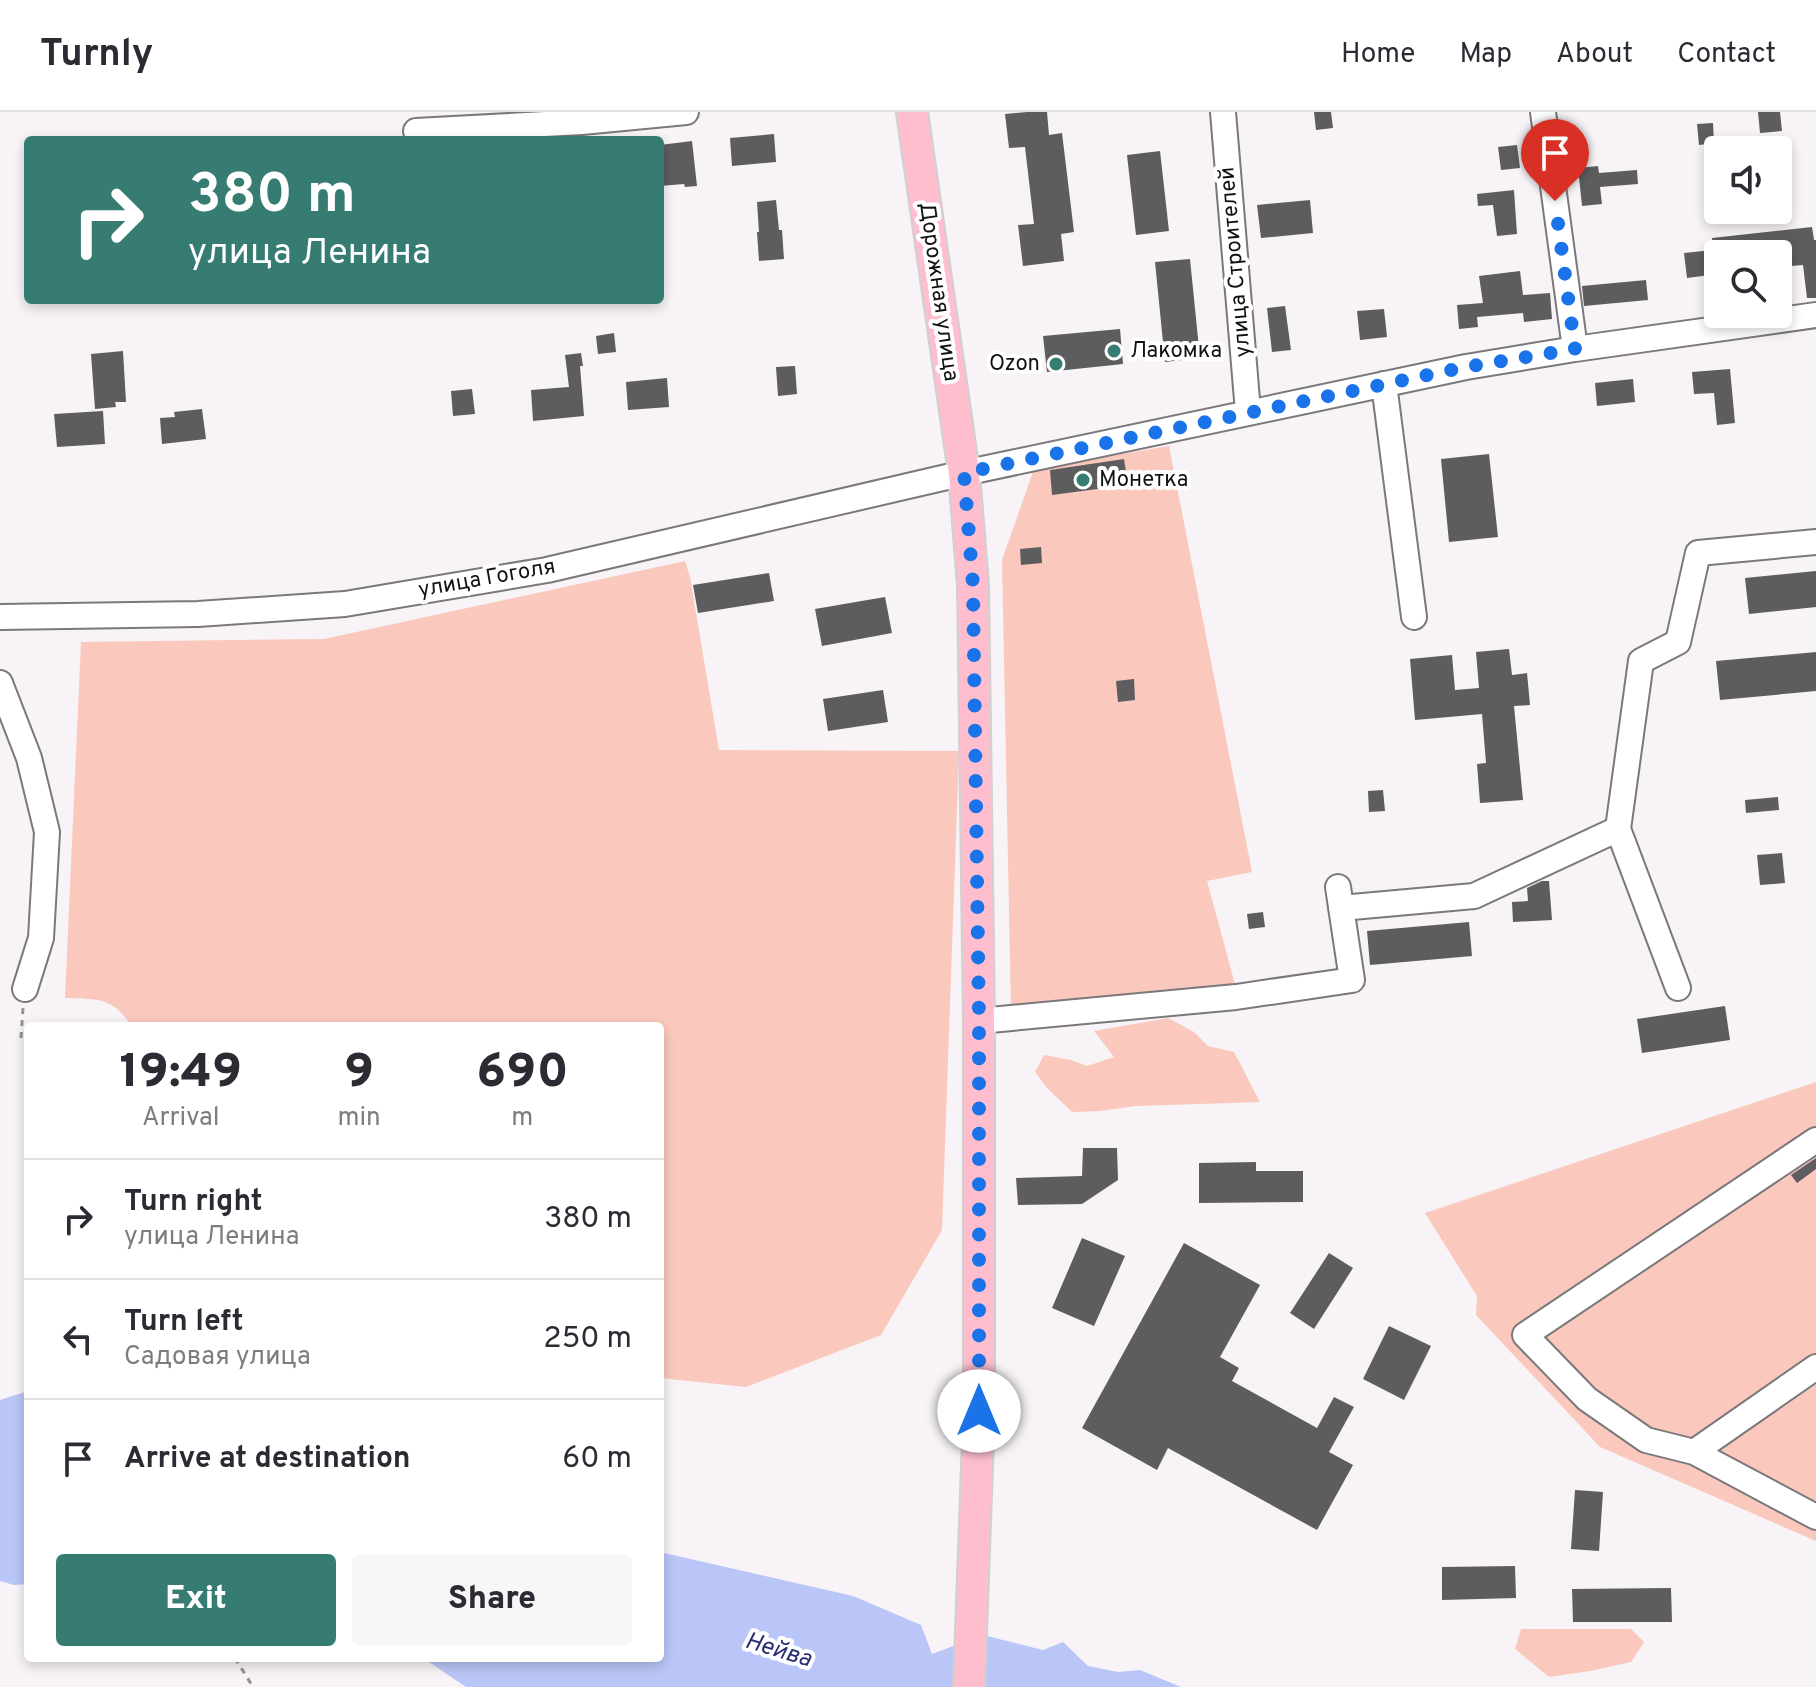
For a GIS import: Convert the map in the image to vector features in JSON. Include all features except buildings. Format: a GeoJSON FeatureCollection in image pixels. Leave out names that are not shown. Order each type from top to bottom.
{"type":"FeatureCollection","features":[{"type":"Feature","properties":{"kind":"main road","name":"Дорожная улица"},"geometry":{"type":"LineString","coordinates":[[912,112],[964,473],[973,585],[979,1021],[979,1411],[969,1687]]}},
{"type":"Feature","properties":{"kind":"street"},"geometry":{"type":"LineString","coordinates":[[416,131],[582,122],[686,112]]}},
{"type":"Feature","properties":{"kind":"street","name":"улица Строителей"},"geometry":{"type":"LineString","coordinates":[[1223,112],[1248,412]]}},
{"type":"Feature","properties":{"kind":"street"},"geometry":{"type":"LineString","coordinates":[[1543,112],[1575,349]]}},
{"type":"Feature","properties":{"kind":"street","name":"улица Гоголя"},"geometry":{"type":"LineString","coordinates":[[0,617],[198,614],[345,604],[547,570],[964,473],[1466,367],[1816,315]]}},
{"type":"Feature","properties":{"kind":"street"},"geometry":{"type":"LineString","coordinates":[[1384,384],[1414,617]]}},
{"type":"Feature","properties":{"kind":"street"},"geometry":{"type":"LineString","coordinates":[[1678,988],[1618,829],[1641,661],[1678,642],[1698,553],[1816,542]]}},
{"type":"Feature","properties":{"kind":"street"},"geometry":{"type":"LineString","coordinates":[[0,683],[29,758],[47,832],[41,938],[25,989]]}},
{"type":"Feature","properties":{"kind":"street"},"geometry":{"type":"LineString","coordinates":[[979,1021],[1236,997],[1352,980],[1340,898],[1474,896],[1618,829]]}},
{"type":"Feature","properties":{"kind":"street"},"geometry":{"type":"LineString","coordinates":[[1816,1140],[1525,1335],[1587,1399],[1646,1440],[1694,1452],[1816,1517]]}},
{"type":"Feature","properties":{"kind":"street"},"geometry":{"type":"LineString","coordinates":[[1694,1452],[1816,1367]]}},
{"type":"Feature","properties":{"kind":"path"},"geometry":{"type":"LineString","coordinates":[[237,1662],[253,1687]]}},
{"type":"Feature","properties":{"kind":"shaded area"},"geometry":{"type":"Polygon","coordinates":[[[1169,446],[1252,872],[1207,881],[1236,988],[1011,1011],[1002,560],[1034,469],[1169,446]]]}},
{"type":"Feature","properties":{"kind":"shaded area"},"geometry":{"type":"Polygon","coordinates":[[[685,561],[719,750],[959,751],[942,1230],[881,1335],[746,1387],[664,1378],[664,1022],[128,1022],[111,1005],[95,1000],[65,998],[81,642],[324,639],[685,561]]]}},
{"type":"Feature","properties":{"kind":"shaded area"},"geometry":{"type":"Polygon","coordinates":[[[1168,1018],[1194,1032],[1208,1046],[1234,1052],[1260,1102],[1136,1106],[1072,1112],[1035,1072],[1044,1055],[1087,1066],[1114,1057],[1094,1031],[1168,1018]]]}},
{"type":"Feature","properties":{"kind":"shaded area"},"geometry":{"type":"Polygon","coordinates":[[[1816,1082],[1816,1541],[1600,1447],[1476,1315],[1477,1296],[1425,1213],[1816,1082]]]}},
{"type":"Feature","properties":{"kind":"shaded area"},"geometry":{"type":"Polygon","coordinates":[[[1521,1629],[1631,1629],[1644,1642],[1631,1662],[1549,1677],[1515,1649],[1521,1629]]]}},
{"type":"Feature","properties":{"kind":"water"},"geometry":{"type":"Polygon","coordinates":[[[24,1392],[24,1584],[0,1581],[0,1400],[24,1392]]]}},
{"type":"Feature","properties":{"kind":"water","name":"Нейва"},"geometry":{"type":"Polygon","coordinates":[[[664,1553],[853,1596],[921,1625],[932,1654],[983,1635],[1043,1650],[1063,1642],[1088,1666],[1118,1672],[1140,1670],[1181,1687],[466,1687],[429,1662],[664,1662],[664,1553]]]}},
{"type":"Feature","properties":{"kind":"place","name":"Лакомка"},"geometry":{"type":"Point","coordinates":[1114,351]}},
{"type":"Feature","properties":{"kind":"place","name":"Ozon"},"geometry":{"type":"Point","coordinates":[1056,364]}},
{"type":"Feature","properties":{"kind":"place","name":"Монетка"},"geometry":{"type":"Point","coordinates":[1083,480]}},
{"type":"Feature","properties":{"kind":"route"},"geometry":{"type":"LineString","coordinates":[[979,1411],[979,1021],[973,585],[964,473],[1466,367],[1575,349],[1555,201]]}}]}
